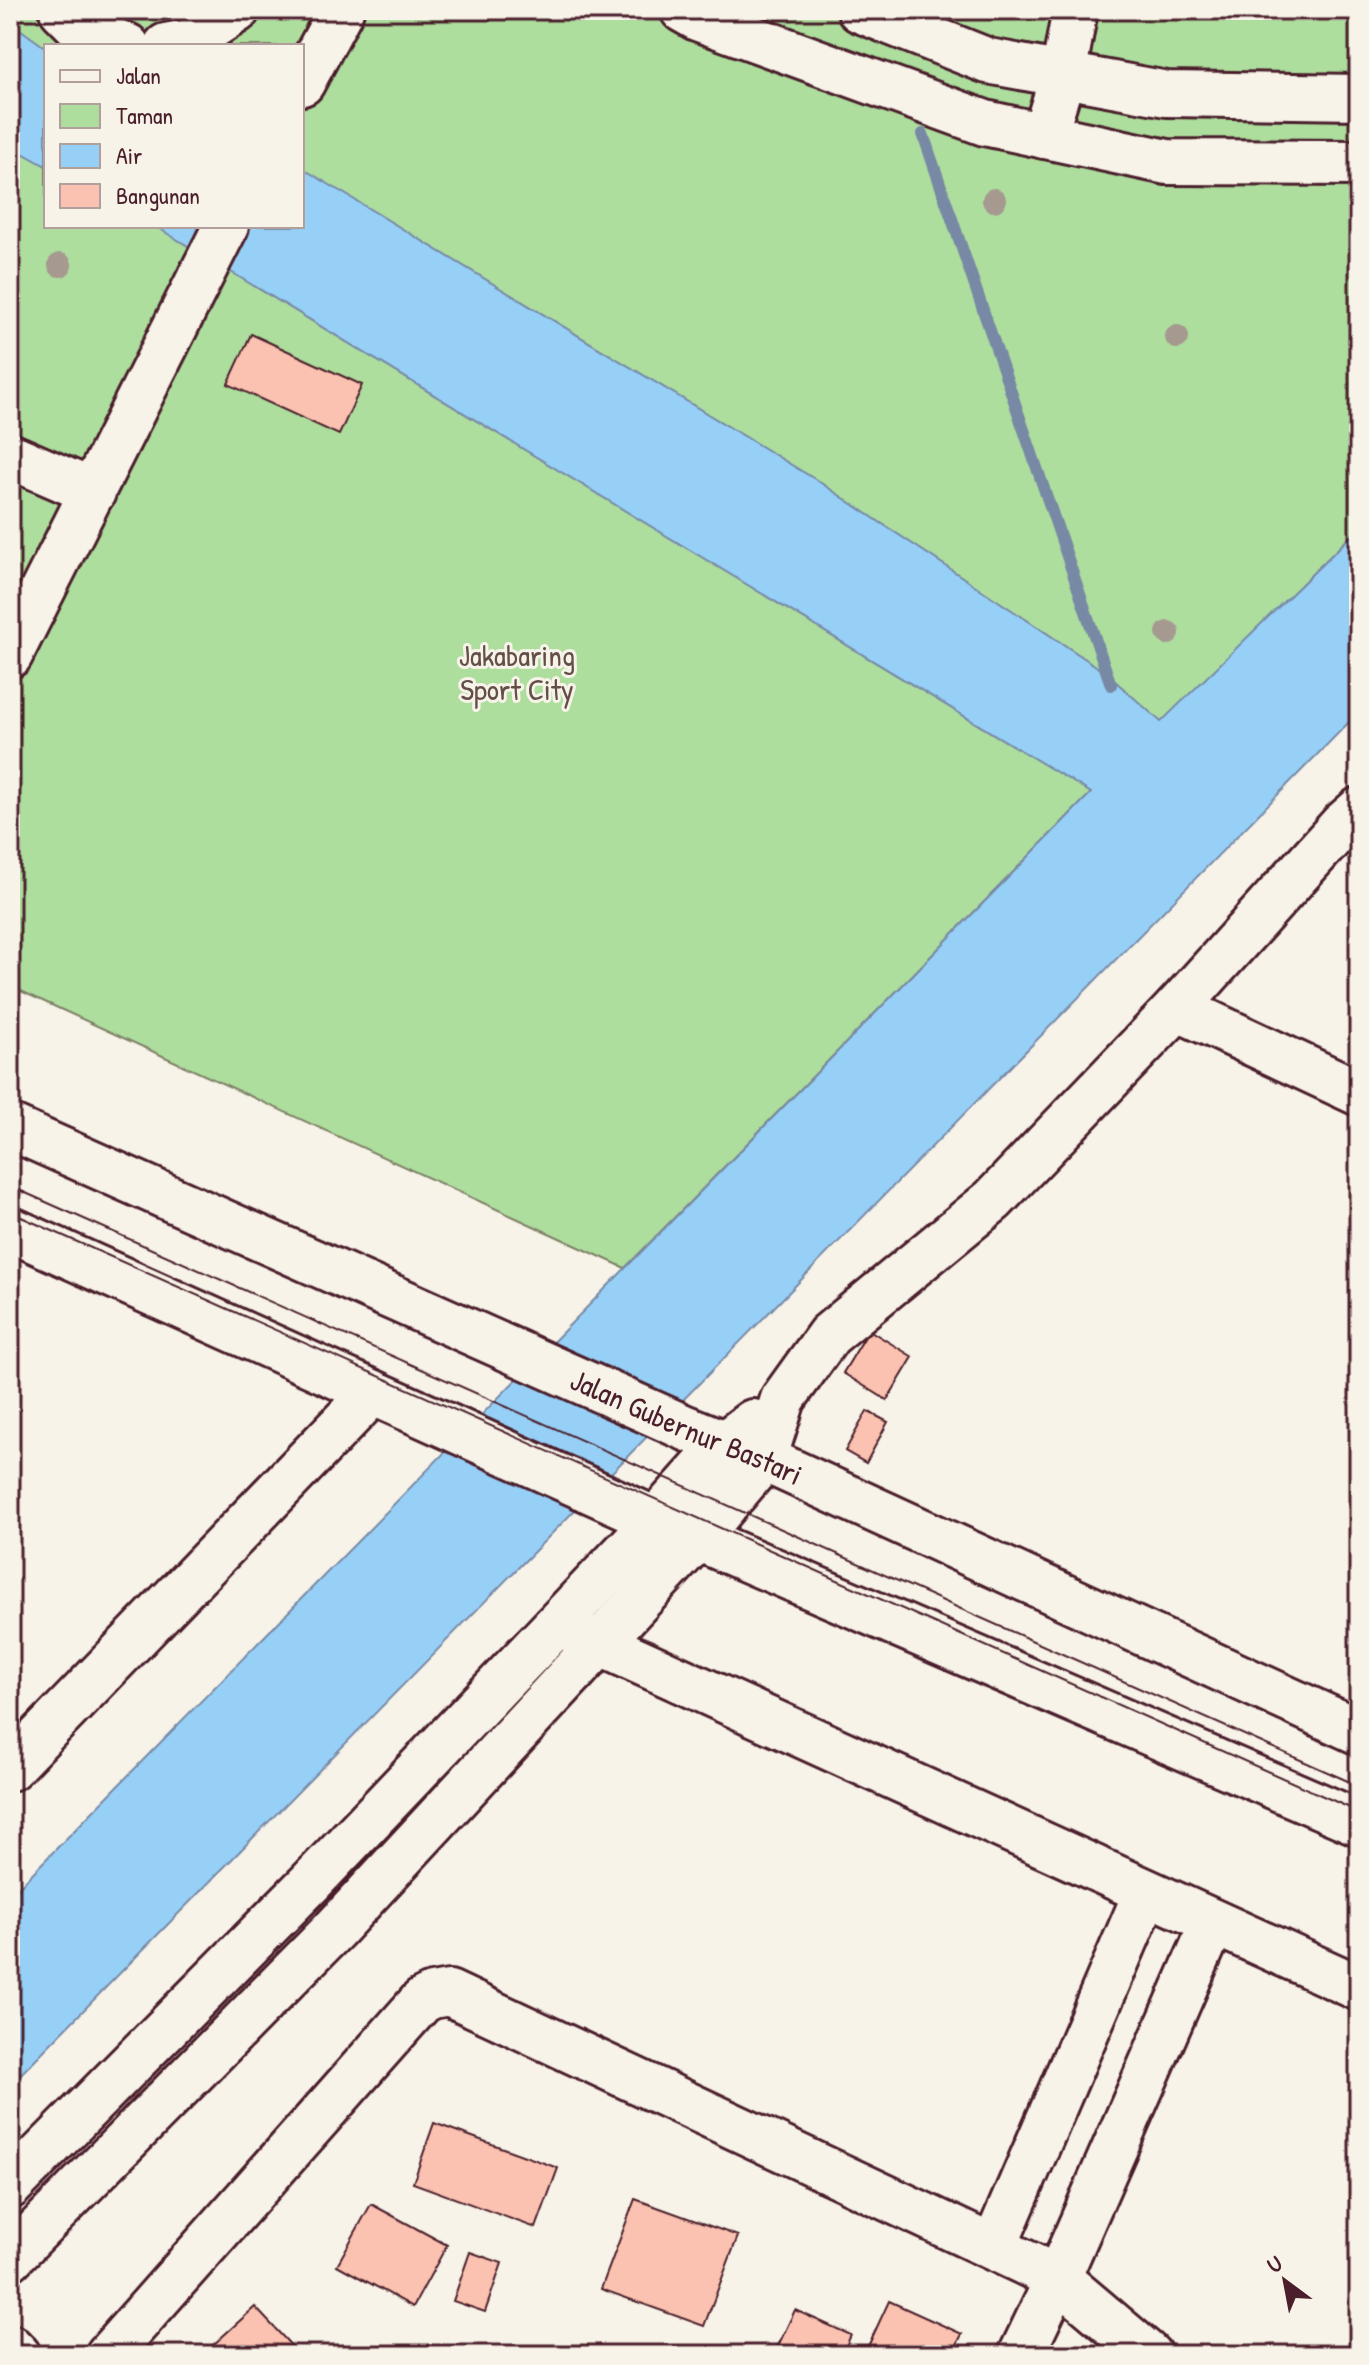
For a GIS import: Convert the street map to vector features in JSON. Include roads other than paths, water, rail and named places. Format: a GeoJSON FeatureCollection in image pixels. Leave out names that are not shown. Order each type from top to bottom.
{"type":"FeatureCollection","features":[{"type":"Feature","properties":{"kind":"main road"},"geometry":{"type":"LineString","coordinates":[[62,10],[78,26],[122,44]]}},
{"type":"Feature","properties":{"kind":"main road"},"geometry":{"type":"LineString","coordinates":[[177,44],[188,42],[237,10]]}},
{"type":"Feature","properties":{"kind":"main road"},"geometry":{"type":"LineString","coordinates":[[304,79],[341,10]]}},
{"type":"Feature","properties":{"kind":"main road"},"geometry":{"type":"LineString","coordinates":[[683,10],[697,18],[985,123],[1167,162],[1359,163]]}},
{"type":"Feature","properties":{"kind":"main road"},"geometry":{"type":"LineString","coordinates":[[860,10],[988,61],[1167,94],[1359,97]]}},
{"type":"Feature","properties":{"kind":"main road"},"geometry":{"type":"LineString","coordinates":[[1044,136],[1063,75],[1075,10]]}},
{"type":"Feature","properties":{"kind":"main road"},"geometry":{"type":"LineString","coordinates":[[10,655],[225,228]]}},
{"type":"Feature","properties":{"kind":"main road"},"geometry":{"type":"LineString","coordinates":[[10,456],[93,492]]}},
{"type":"Feature","properties":{"kind":"main road"},"geometry":{"type":"LineString","coordinates":[[10,2258],[334,1930],[698,1537],[764,1459],[783,1399],[829,1335],[993,1200],[1353,824]]}},
{"type":"Feature","properties":{"kind":"main road"},"geometry":{"type":"LineString","coordinates":[[1177,1008],[1359,1093]]}},
{"type":"Feature","properties":{"kind":"main road","name":"Jalan Gubernur Bastari"},"geometry":{"type":"LineString","coordinates":[[10,1127],[508,1350],[764,1459],[1359,1732]]}},
{"type":"Feature","properties":{"kind":"main road"},"geometry":{"type":"LineString","coordinates":[[10,1229],[646,1515],[1359,1823]]}},
{"type":"Feature","properties":{"kind":"main road"},"geometry":{"type":"LineString","coordinates":[[10,1768],[372,1393]]}},
{"type":"Feature","properties":{"kind":"main road"},"geometry":{"type":"LineString","coordinates":[[10,2186],[310,1883],[557,1624],[646,1515],[705,1436],[783,1399]]}},
{"type":"Feature","properties":{"kind":"main road"},"geometry":{"type":"LineString","coordinates":[[557,1624],[1359,1988]]}},
{"type":"Feature","properties":{"kind":"main road"},"geometry":{"type":"LineString","coordinates":[[994,2247],[1146,1893]]}},
{"type":"Feature","properties":{"kind":"main road"},"geometry":{"type":"LineString","coordinates":[[1021,2355],[1058,2278],[1213,1923]]}},
{"type":"Feature","properties":{"kind":"main road"},"geometry":{"type":"LineString","coordinates":[[108,2355],[422,2001],[449,1993],[1058,2278],[1149,2355]]}},
{"type":"Feature","properties":{"kind":"main road"},"geometry":{"type":"LineString","coordinates":[[10,2347],[18,2355]]}},
{"type":"Feature","properties":{"kind":"water"},"geometry":{"type":"Polygon","coordinates":[[[10,22],[44,47],[44,165],[10,146],[10,22]]]}},
{"type":"Feature","properties":{"kind":"water"},"geometry":{"type":"Polygon","coordinates":[[[304,169],[818,481],[1105,672],[1161,722],[1359,528],[1359,712],[10,2085],[10,1896],[1091,793],[158,228],[304,228],[304,169]]]}},
{"type":"Feature","properties":{"kind":"waterway"},"geometry":{"type":"LineString","coordinates":[[923,134],[1111,685]]}},
{"type":"Feature","properties":{"kind":"tram line"},"geometry":{"type":"LineString","coordinates":[[10,1186],[1359,1786]]}},
{"type":"Feature","properties":{"kind":"tram line"},"geometry":{"type":"LineString","coordinates":[[10,1212],[1359,1812]]}},
{"type":"Feature","properties":{"kind":"park label","name":"Jakabaring Sport City"},"geometry":{"type":"Point","coordinates":[517,672]}}]}
